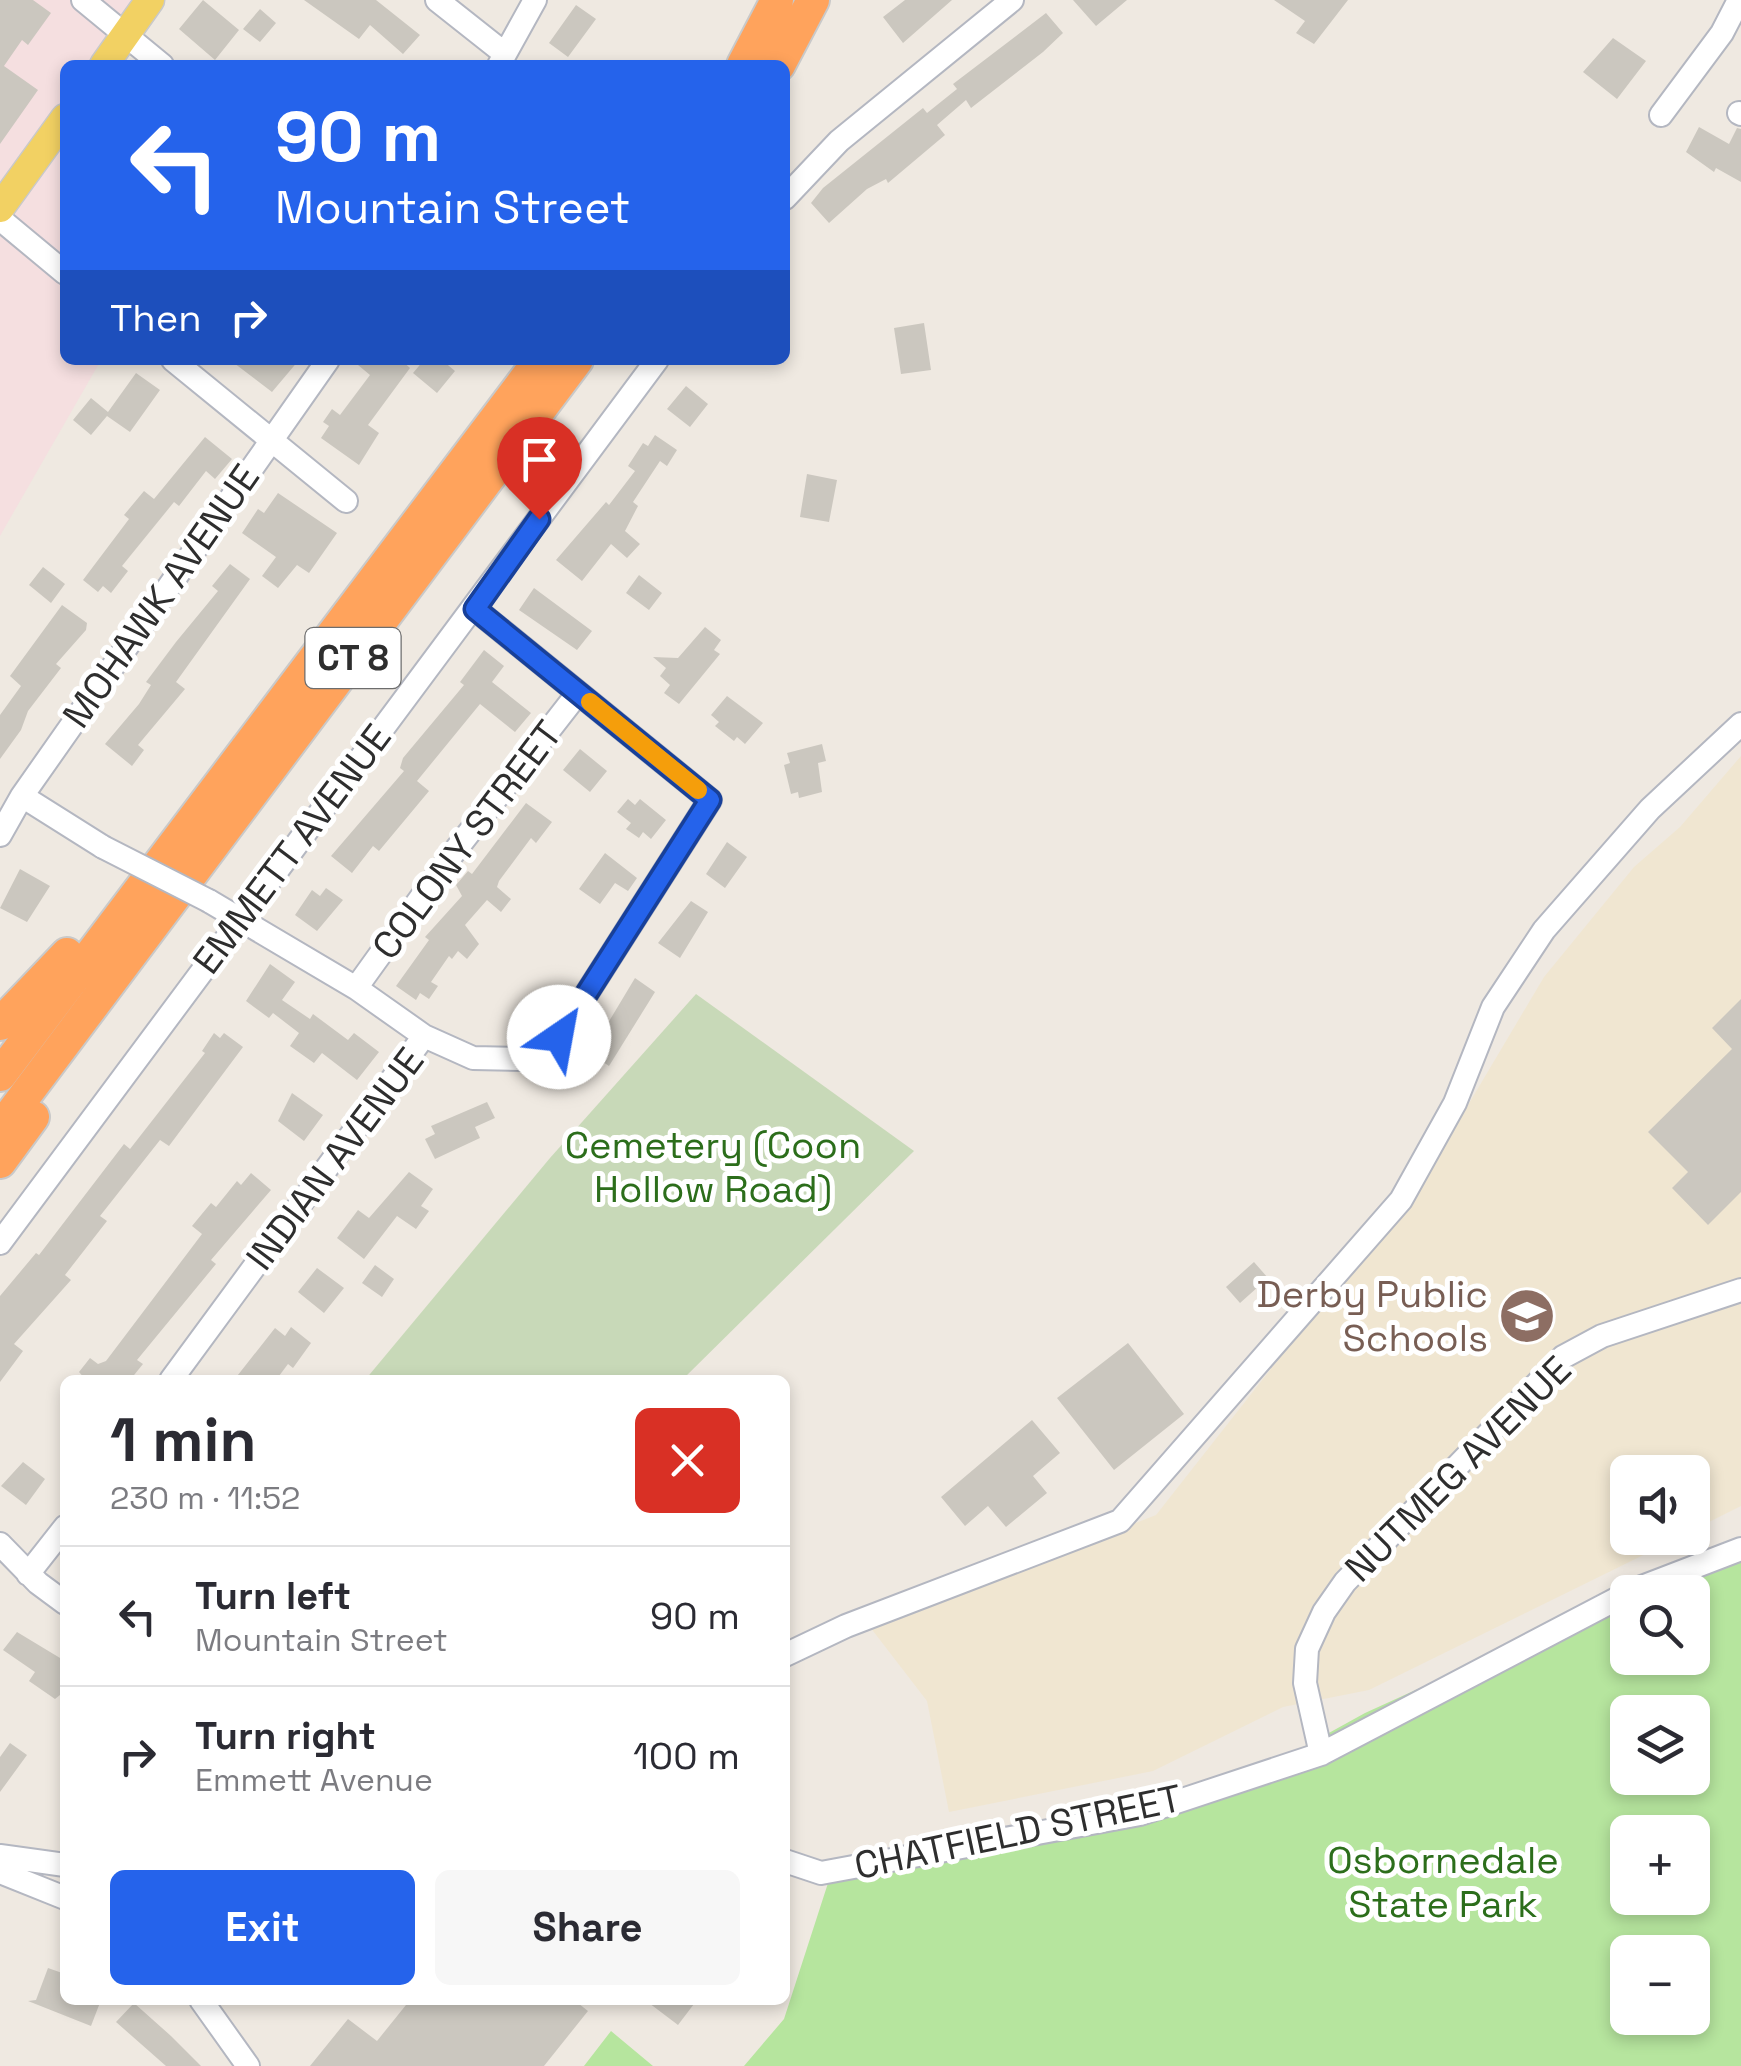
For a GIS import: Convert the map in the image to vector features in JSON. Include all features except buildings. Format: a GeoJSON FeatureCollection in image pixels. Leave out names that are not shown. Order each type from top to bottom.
{"type":"FeatureCollection","features":[{"type":"Feature","properties":{"kind":"highway"},"geometry":{"type":"LineString","coordinates":[[745,60],[777,0]]}},
{"type":"Feature","properties":{"kind":"highway"},"geometry":{"type":"LineString","coordinates":[[782,60],[813,0]]}},
{"type":"Feature","properties":{"kind":"highway","name":"CT 8"},"geometry":{"type":"LineString","coordinates":[[0,1075],[536,365]]}},
{"type":"Feature","properties":{"kind":"highway","name":"CT 8"},"geometry":{"type":"LineString","coordinates":[[0,1129],[573,365]]}},
{"type":"Feature","properties":{"kind":"highway"},"geometry":{"type":"LineString","coordinates":[[0,1024],[202,806]]}},
{"type":"Feature","properties":{"kind":"highway"},"geometry":{"type":"LineString","coordinates":[[0,1162],[40,1108],[128,955]]}},
{"type":"Feature","properties":{"kind":"main road"},"geometry":{"type":"LineString","coordinates":[[107,60],[150,0]]}},
{"type":"Feature","properties":{"kind":"main road"},"geometry":{"type":"LineString","coordinates":[[0,208],[60,125]]}},
{"type":"Feature","properties":{"kind":"street"},"geometry":{"type":"LineString","coordinates":[[83,0],[156,60]]}},
{"type":"Feature","properties":{"kind":"street"},"geometry":{"type":"LineString","coordinates":[[437,0],[502,59],[535,0]]}},
{"type":"Feature","properties":{"kind":"street"},"geometry":{"type":"LineString","coordinates":[[790,193],[838,141],[1012,0]]}},
{"type":"Feature","properties":{"kind":"street"},"geometry":{"type":"LineString","coordinates":[[1661,115],[1722,33],[1739,0]]}},
{"type":"Feature","properties":{"kind":"street"},"geometry":{"type":"LineString","coordinates":[[0,219],[60,268]]}},
{"type":"Feature","properties":{"kind":"street"},"geometry":{"type":"LineString","coordinates":[[179,365],[346,501]]}},
{"type":"Feature","properties":{"kind":"street","name":"MOHAWK AVENUE"},"geometry":{"type":"LineString","coordinates":[[0,835],[22,796],[324,365]]}},
{"type":"Feature","properties":{"kind":"street","name":"EMMETT AVENUE"},"geometry":{"type":"LineString","coordinates":[[0,1243],[239,916],[475,609],[653,365]]}},
{"type":"Feature","properties":{"kind":"street"},"geometry":{"type":"LineString","coordinates":[[475,609],[578,693]]}},
{"type":"Feature","properties":{"kind":"street","name":"INDIAN AVENUE"},"geometry":{"type":"LineString","coordinates":[[175,1375],[424,1036],[473,1058],[524,1060],[559,1037],[710,800],[578,693]]}},
{"type":"Feature","properties":{"kind":"street","name":"COLONY STREET"},"geometry":{"type":"LineString","coordinates":[[356,988],[451,856],[578,693]]}},
{"type":"Feature","properties":{"kind":"street"},"geometry":{"type":"LineString","coordinates":[[790,1653],[1120,1521],[1401,1200],[1455,1103],[1493,1007],[1544,930],[1650,810],[1741,724]]}},
{"type":"Feature","properties":{"kind":"street"},"geometry":{"type":"LineString","coordinates":[[22,796],[103,847],[239,916],[356,988],[424,1036]]}},
{"type":"Feature","properties":{"kind":"street","name":"NUTMEG AVENUE"},"geometry":{"type":"LineString","coordinates":[[1321,1754],[1306,1683],[1307,1650],[1345,1582],[1563,1357],[1602,1336],[1741,1290]]}},
{"type":"Feature","properties":{"kind":"street"},"geometry":{"type":"LineString","coordinates":[[28,1574],[60,1534]]}},
{"type":"Feature","properties":{"kind":"street"},"geometry":{"type":"LineString","coordinates":[[0,1544],[28,1574],[60,1599]]}},
{"type":"Feature","properties":{"kind":"street","name":"CHATFIELD STREET"},"geometry":{"type":"LineString","coordinates":[[1674,1575],[1741,1549]]}},
{"type":"Feature","properties":{"kind":"street","name":"CHATFIELD STREET"},"geometry":{"type":"LineString","coordinates":[[790,1863],[821,1873],[1140,1814],[1321,1754],[1610,1602]]}},
{"type":"Feature","properties":{"kind":"street"},"geometry":{"type":"LineString","coordinates":[[0,1856],[60,1863]]}},
{"type":"Feature","properties":{"kind":"street"},"geometry":{"type":"LineString","coordinates":[[0,1872],[60,1896]]}},
{"type":"Feature","properties":{"kind":"street"},"geometry":{"type":"LineString","coordinates":[[205,2005],[248,2066]]}},
{"type":"Feature","properties":{"kind":"shaded area"},"geometry":{"type":"Polygon","coordinates":[[[0,0],[150,0],[114,50],[126,60],[60,60],[60,365],[98,365],[0,536],[0,0]]]}},
{"type":"Feature","properties":{"kind":"shaded area","name":"Derby Public Schools"},"geometry":{"type":"Polygon","coordinates":[[[1741,756],[1741,1506],[1710,1522],[1710,1455],[1610,1455],[1610,1555],[1643,1555],[1369,1690],[1283,1707],[1153,1771],[949,1812],[927,1701],[870,1627],[1156,1515],[1436,1159],[1544,977],[1634,867],[1680,827],[1741,756]]]}},
{"type":"Feature","properties":{"kind":"green space","name":"Cemetery (Coon Hollow Road)"},"geometry":{"type":"Polygon","coordinates":[[[696,994],[914,1151],[687,1375],[369,1375],[550,1158],[696,994]]]}},
{"type":"Feature","properties":{"kind":"green space","name":"Osbornedale State Park"},"geometry":{"type":"Polygon","coordinates":[[[1741,1553],[1741,2066],[744,2066],[784,2019],[829,1880],[938,1864],[1289,1755],[1365,1713],[1610,1602],[1610,1675],[1710,1675],[1710,1575],[1679,1575],[1741,1553]]]}},
{"type":"Feature","properties":{"kind":"green space"},"geometry":{"type":"Polygon","coordinates":[[[611,2031],[653,2066],[584,2066],[611,2031]]]}},
{"type":"Feature","properties":{"kind":"slow traffic"},"geometry":{"type":"LineString","coordinates":[[590,702],[698,790]]}},
{"type":"Feature","properties":{"kind":"place","name":"Derby Public Schools"},"geometry":{"type":"Point","coordinates":[1527,1316]}},
{"type":"Feature","properties":{"kind":"route"},"geometry":{"type":"LineString","coordinates":[[539,519],[475,609],[710,800],[559,1037]]}}]}
